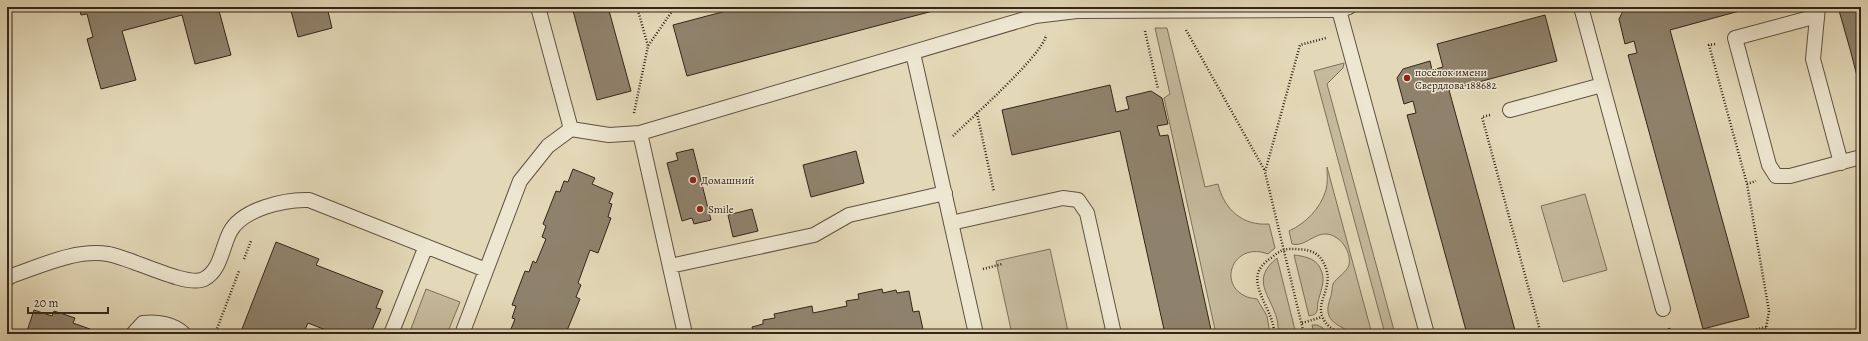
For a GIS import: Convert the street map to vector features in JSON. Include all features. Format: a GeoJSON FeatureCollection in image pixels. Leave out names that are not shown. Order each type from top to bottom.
{"type":"FeatureCollection","features":[{"type":"Feature","properties":{"kind":"lane"},"geometry":{"type":"LineString","coordinates":[[538,7],[571,129]]}},
{"type":"Feature","properties":{"kind":"lane"},"geometry":{"type":"LineString","coordinates":[[1581,7],[1663,309]]}},
{"type":"Feature","properties":{"kind":"lane"},"geometry":{"type":"LineString","coordinates":[[462,334],[520,180],[548,146],[571,129],[609,134],[635,133],[1035,16],[1077,11],[1344,8],[1427,334]]}},
{"type":"Feature","properties":{"kind":"lane"},"geometry":{"type":"LineString","coordinates":[[1841,163],[1813,59],[1817,12],[1735,38],[1769,165],[1776,176],[1790,176],[1841,163],[1861,157]]}},
{"type":"Feature","properties":{"kind":"lane"},"geometry":{"type":"LineString","coordinates":[[913,52],[976,334]]}},
{"type":"Feature","properties":{"kind":"lane"},"geometry":{"type":"LineString","coordinates":[[1510,110],[1602,85]]}},
{"type":"Feature","properties":{"kind":"lane"},"geometry":{"type":"LineString","coordinates":[[635,133],[670,266],[685,334]]}},
{"type":"Feature","properties":{"kind":"lane"},"geometry":{"type":"LineString","coordinates":[[670,266],[814,235],[849,215],[944,193]]}},
{"type":"Feature","properties":{"kind":"lane"},"geometry":{"type":"LineString","coordinates":[[951,223],[1063,198],[1078,200],[1087,213],[1114,334]]}},
{"type":"Feature","properties":{"kind":"lane"},"geometry":{"type":"LineString","coordinates":[[7,279],[11,276],[70,257],[89,253],[109,254],[187,280],[204,279],[216,267],[230,231],[241,219],[256,210],[298,200],[309,200],[486,270]]}},
{"type":"Feature","properties":{"kind":"lane"},"geometry":{"type":"LineString","coordinates":[[391,334],[426,246]]}},
{"type":"Feature","properties":{"kind":"lane"},"geometry":{"type":"LineString","coordinates":[[133,334],[143,323],[156,321],[179,330],[184,334]]}},
{"type":"Feature","properties":{"kind":"path"},"geometry":{"type":"LineString","coordinates":[[635,133],[648,46],[637,7]]}},
{"type":"Feature","properties":{"kind":"path"},"geometry":{"type":"LineString","coordinates":[[648,46],[675,7]]}},
{"type":"Feature","properties":{"kind":"path"},"geometry":{"type":"LineString","coordinates":[[1144,24],[1158,89]]}},
{"type":"Feature","properties":{"kind":"path"},"geometry":{"type":"LineString","coordinates":[[1183,25],[1265,172],[1304,334]]}},
{"type":"Feature","properties":{"kind":"path"},"geometry":{"type":"LineString","coordinates":[[935,153],[1034,57],[1046,41],[1047,28]]}},
{"type":"Feature","properties":{"kind":"path"},"geometry":{"type":"LineString","coordinates":[[1265,172],[1300,45],[1329,37]]}},
{"type":"Feature","properties":{"kind":"path"},"geometry":{"type":"LineString","coordinates":[[1735,38],[1709,45],[1747,184],[1770,310],[1765,334]]}},
{"type":"Feature","properties":{"kind":"path"},"geometry":{"type":"LineString","coordinates":[[1510,110],[1482,118],[1541,334]]}},
{"type":"Feature","properties":{"kind":"path"},"geometry":{"type":"LineString","coordinates":[[977,113],[999,212]]}},
{"type":"Feature","properties":{"kind":"path"},"geometry":{"type":"LineString","coordinates":[[1274,334],[1271,316],[1261,297],[1257,282],[1258,271],[1267,260],[1284,249],[1310,250],[1320,257],[1328,270],[1328,286],[1321,308],[1322,317],[1327,324],[1341,334]]}},
{"type":"Feature","properties":{"kind":"path"},"geometry":{"type":"LineString","coordinates":[[1302,323],[1322,317]]}},
{"type":"Feature","properties":{"kind":"path"},"geometry":{"type":"LineString","coordinates":[[215,334],[221,318]]}},
{"type":"Feature","properties":{"kind":"path"},"geometry":{"type":"LineString","coordinates":[[1740,334],[1766,327]]}},
{"type":"Feature","properties":{"kind":"shaded area"},"geometry":{"type":"Polygon","coordinates":[[[1155,28],[1167,28],[1205,187],[1218,184],[1225,201],[1236,214],[1250,222],[1269,224],[1275,248],[1268,254],[1256,252],[1246,253],[1238,258],[1233,265],[1231,274],[1232,282],[1237,290],[1246,297],[1257,299],[1267,316],[1270,334],[1216,334],[1164,98],[1170,94],[1155,28]]]}},
{"type":"Feature","properties":{"kind":"shaded area"},"geometry":{"type":"Polygon","coordinates":[[[1344,63],[1343,68],[1327,84],[1395,334],[1385,334],[1314,71],[1344,63]]]}},
{"type":"Feature","properties":{"kind":"shaded area"},"geometry":{"type":"Polygon","coordinates":[[[1327,167],[1372,334],[1352,334],[1334,322],[1329,315],[1328,307],[1333,284],[1349,265],[1348,253],[1343,243],[1337,238],[1324,234],[1303,243],[1292,244],[1289,231],[1307,220],[1312,215],[1323,197],[1327,184],[1327,167]]]}},
{"type":"Feature","properties":{"kind":"shaded area"},"geometry":{"type":"Polygon","coordinates":[[[1585,194],[1607,270],[1563,282],[1541,206],[1585,194]]]}},
{"type":"Feature","properties":{"kind":"shaded area"},"geometry":{"type":"Polygon","coordinates":[[[1050,249],[1068,331],[1053,334],[1012,334],[996,261],[1050,249]]]}},
{"type":"Feature","properties":{"kind":"shaded area"},"geometry":{"type":"Polygon","coordinates":[[[1294,255],[1311,259],[1317,263],[1323,275],[1323,284],[1317,311],[1313,315],[1309,316],[1294,255]]]}},
{"type":"Feature","properties":{"kind":"shaded area"},"geometry":{"type":"Polygon","coordinates":[[[1277,258],[1296,334],[1279,334],[1277,319],[1264,287],[1263,280],[1265,273],[1269,266],[1277,258]]]}},
{"type":"Feature","properties":{"kind":"shaded area"},"geometry":{"type":"Polygon","coordinates":[[[426,289],[460,302],[447,334],[409,334],[426,289]]]}},
{"type":"Feature","properties":{"kind":"shaded area"},"geometry":{"type":"Polygon","coordinates":[[[1312,325],[1317,325],[1323,328],[1322,334],[1314,334],[1312,325]]]}},
{"type":"Feature","properties":{"kind":"building"},"geometry":{"type":"Polygon","coordinates":[[[79,7],[218,7],[231,55],[195,64],[182,15],[122,31],[136,80],[101,89],[87,39],[93,37],[87,14],[81,15],[79,7]]]}},
{"type":"Feature","properties":{"kind":"building"},"geometry":{"type":"Polygon","coordinates":[[[290,7],[327,7],[332,28],[298,37],[290,7]]]}},
{"type":"Feature","properties":{"kind":"building"},"geometry":{"type":"Polygon","coordinates":[[[391,7],[412,7],[393,12],[391,7]]]}},
{"type":"Feature","properties":{"kind":"building"},"geometry":{"type":"Polygon","coordinates":[[[572,7],[608,7],[631,91],[597,100],[572,7]]]}},
{"type":"Feature","properties":{"kind":"building"},"geometry":{"type":"Polygon","coordinates":[[[741,7],[948,7],[687,76],[673,25],[741,7]]]}},
{"type":"Feature","properties":{"kind":"building"},"geometry":{"type":"Polygon","coordinates":[[[1631,7],[1652,7],[1653,10],[1664,7],[1754,7],[1670,30],[1749,317],[1703,329],[1628,55],[1637,53],[1634,41],[1625,44],[1619,19],[1624,9],[1631,7]]]}},
{"type":"Feature","properties":{"kind":"building"},"geometry":{"type":"Polygon","coordinates":[[[1838,7],[1861,7],[1861,91],[1850,49],[1838,7]]]}},
{"type":"Feature","properties":{"kind":"building"},"geometry":{"type":"Polygon","coordinates":[[[1545,15],[1557,61],[1449,90],[1516,334],[1467,334],[1407,115],[1416,113],[1413,101],[1404,104],[1397,78],[1403,69],[1430,61],[1432,70],[1443,67],[1437,44],[1545,15]]]}},
{"type":"Feature","properties":{"kind":"building"},"geometry":{"type":"Polygon","coordinates":[[[1110,85],[1116,112],[1129,109],[1126,97],[1151,91],[1162,98],[1168,124],[1157,126],[1160,136],[1168,135],[1212,334],[1165,334],[1120,131],[1012,155],[1002,110],[1110,85]]]}},
{"type":"Feature","properties":{"kind":"building"},"geometry":{"type":"Polygon","coordinates":[[[693,149],[711,220],[694,224],[692,218],[682,221],[667,163],[678,160],[676,153],[693,149]]]}},
{"type":"Feature","properties":{"kind":"building"},"geometry":{"type":"Polygon","coordinates":[[[856,151],[864,183],[811,197],[803,165],[856,151]]]}},
{"type":"Feature","properties":{"kind":"building"},"geometry":{"type":"Polygon","coordinates":[[[573,169],[595,178],[592,184],[613,193],[609,203],[612,204],[608,217],[611,218],[598,253],[590,250],[578,283],[581,285],[576,297],[580,299],[566,333],[560,331],[558,334],[509,334],[515,319],[512,318],[516,306],[512,305],[525,271],[529,272],[533,261],[536,263],[546,239],[542,237],[546,226],[543,224],[556,191],[560,192],[564,181],[568,182],[573,169]]]}},
{"type":"Feature","properties":{"kind":"building"},"geometry":{"type":"Polygon","coordinates":[[[752,209],[758,231],[733,237],[728,215],[752,209]]]}},
{"type":"Feature","properties":{"kind":"building"},"geometry":{"type":"Polygon","coordinates":[[[276,242],[319,259],[316,265],[383,291],[376,308],[381,309],[372,330],[368,329],[366,334],[336,334],[308,323],[303,334],[240,334],[276,242]]]}},
{"type":"Feature","properties":{"kind":"building"},"geometry":{"type":"Polygon","coordinates":[[[882,289],[883,293],[896,290],[897,293],[909,291],[913,312],[919,311],[924,334],[754,334],[752,327],[763,324],[763,320],[775,318],[774,314],[812,306],[813,313],[847,306],[846,301],[859,299],[858,294],[882,289]]]}},
{"type":"Feature","properties":{"kind":"building"},"geometry":{"type":"Polygon","coordinates":[[[34,310],[52,316],[54,311],[75,318],[73,323],[90,329],[88,334],[26,334],[34,310]]]}},
{"type":"Feature","properties":{"kind":"place","name":"посёлок имени Свердлова 188682"},"geometry":{"type":"Point","coordinates":[1407,78]}},
{"type":"Feature","properties":{"kind":"place","name":"Домашний"},"geometry":{"type":"Point","coordinates":[693,180]}},
{"type":"Feature","properties":{"kind":"place","name":"Smile"},"geometry":{"type":"Point","coordinates":[700,209]}}]}
